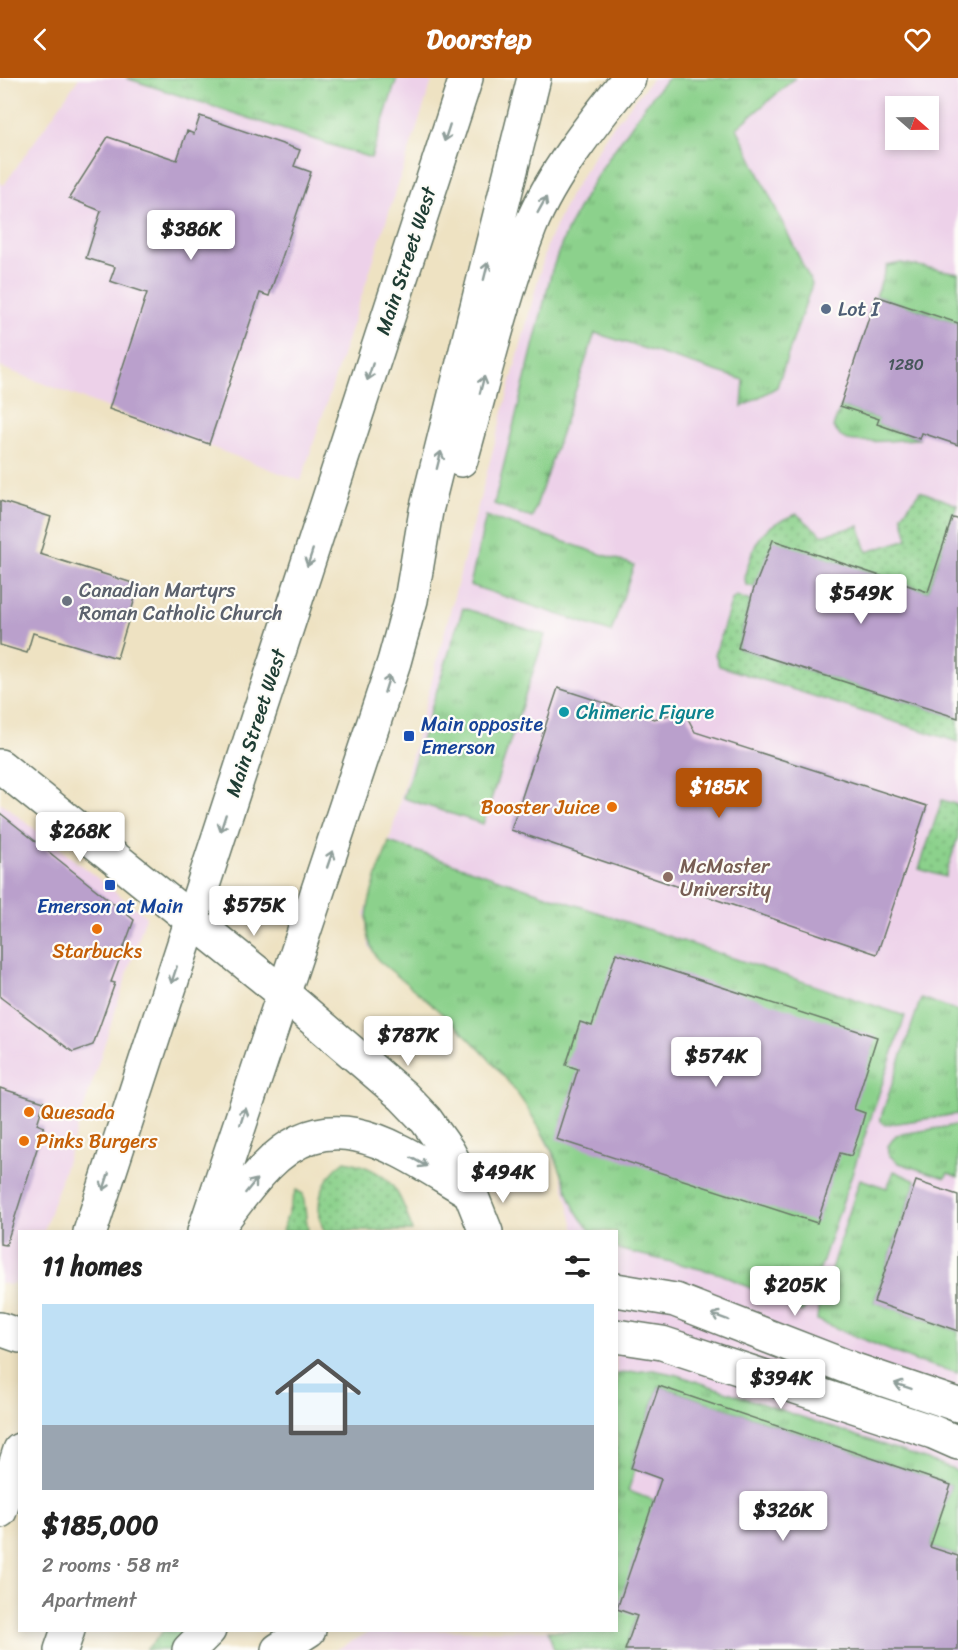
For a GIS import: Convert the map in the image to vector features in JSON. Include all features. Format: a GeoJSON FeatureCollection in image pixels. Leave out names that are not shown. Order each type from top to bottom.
{"type":"FeatureCollection","features":[{"type":"Feature","properties":{"kind":"main road","name":"Main Street West"},"geometry":{"type":"LineString","coordinates":[[91,1230],[466,78]]}},
{"type":"Feature","properties":{"kind":"main road"},"geometry":{"type":"LineString","coordinates":[[411,600],[426,511],[534,78]]}},
{"type":"Feature","properties":{"kind":"main road"},"geometry":{"type":"LineString","coordinates":[[205,1230],[370,740],[411,600],[446,515],[506,298],[531,225],[562,169],[605,107],[629,78]]}},
{"type":"Feature","properties":{"kind":"main road"},"geometry":{"type":"LineString","coordinates":[[0,765],[284,994],[403,1096],[426,1120],[448,1152],[470,1192],[485,1230]]}},
{"type":"Feature","properties":{"kind":"main road"},"geometry":{"type":"LineString","coordinates":[[216,1230],[266,1166],[299,1139],[315,1134],[337,1131],[360,1134],[383,1143],[470,1192]]}},
{"type":"Feature","properties":{"kind":"main road"},"geometry":{"type":"LineString","coordinates":[[618,1290],[675,1300],[855,1370],[958,1405]]}},
{"type":"Feature","properties":{"kind":"main road"},"geometry":{"type":"LineString","coordinates":[[0,1329],[18,1335]]}},
{"type":"Feature","properties":{"kind":"main road"},"geometry":{"type":"LineString","coordinates":[[618,1336],[662,1343],[933,1432],[958,1443]]}},
{"type":"Feature","properties":{"kind":"main road"},"geometry":{"type":"LineString","coordinates":[[0,1511],[18,1456]]}},
{"type":"Feature","properties":{"kind":"main road"},"geometry":{"type":"LineString","coordinates":[[62,1650],[67,1632]]}},
{"type":"Feature","properties":{"kind":"main road"},"geometry":{"type":"LineString","coordinates":[[189,1650],[207,1632]]}},
{"type":"Feature","properties":{"kind":"main road"},"geometry":{"type":"LineString","coordinates":[[278,1650],[306,1632]]}},
{"type":"Feature","properties":{"kind":"shaded area"},"geometry":{"type":"Polygon","coordinates":[[[79,78],[433,78],[301,481],[0,367],[0,183],[4,185],[79,78]]]}},
{"type":"Feature","properties":{"kind":"shaded area","name":"McMaster University"},"geometry":{"type":"Polygon","coordinates":[[[653,78],[958,78],[958,1650],[336,1650],[369,1632],[618,1632],[618,1230],[575,1230],[559,1168],[533,1117],[510,1083],[470,1036],[378,960],[369,946],[365,913],[389,842],[548,242],[570,195],[609,131],[653,78]]]}},
{"type":"Feature","properties":{"kind":"shaded area"},"geometry":{"type":"Polygon","coordinates":[[[0,802],[146,916],[44,1230],[18,1230],[18,1281],[9,1285],[0,1283],[0,802]]]}},
{"type":"Feature","properties":{"kind":"green space"},"geometry":{"type":"Polygon","coordinates":[[[126,78],[397,78],[371,158],[126,78]]]}},
{"type":"Feature","properties":{"kind":"green space"},"geometry":{"type":"Polygon","coordinates":[[[669,78],[795,78],[737,128],[812,284],[777,387],[742,407],[744,380],[595,333],[532,518],[494,504],[552,270],[575,214],[605,163],[643,109],[669,78]]]}},
{"type":"Feature","properties":{"kind":"green space"},"geometry":{"type":"Polygon","coordinates":[[[901,263],[958,273],[958,323],[876,296],[887,266],[901,263]]]}},
{"type":"Feature","properties":{"kind":"green space"},"geometry":{"type":"Polygon","coordinates":[[[841,406],[879,419],[878,424],[920,439],[857,441],[843,438],[833,427],[841,406]]]}},
{"type":"Feature","properties":{"kind":"green space"},"geometry":{"type":"Polygon","coordinates":[[[920,491],[957,505],[928,592],[773,541],[754,587],[746,585],[746,570],[752,552],[760,537],[771,526],[797,514],[822,535],[859,526],[867,552],[908,539],[902,515],[920,491]]]}},
{"type":"Feature","properties":{"kind":"green space"},"geometry":{"type":"Polygon","coordinates":[[[486,516],[634,565],[611,632],[470,585],[486,516]]]}},
{"type":"Feature","properties":{"kind":"green space"},"geometry":{"type":"Polygon","coordinates":[[[736,596],[750,601],[738,648],[958,718],[958,742],[719,666],[715,654],[732,600],[736,596]]]}},
{"type":"Feature","properties":{"kind":"green space"},"geometry":{"type":"Polygon","coordinates":[[[463,608],[545,635],[483,824],[403,798],[463,608]]]}},
{"type":"Feature","properties":{"kind":"green space"},"geometry":{"type":"Polygon","coordinates":[[[942,800],[958,805],[958,837],[945,877],[919,869],[942,800]]]}},
{"type":"Feature","properties":{"kind":"green space"},"geometry":{"type":"Polygon","coordinates":[[[389,842],[905,1016],[809,1302],[802,1312],[721,1274],[618,1249],[618,1230],[590,1230],[574,1208],[557,1161],[534,1119],[501,1073],[463,1033],[378,960],[367,931],[369,901],[389,842]]]}},
{"type":"Feature","properties":{"kind":"green space"},"geometry":{"type":"Polygon","coordinates":[[[921,998],[958,1011],[958,1114],[885,1125],[880,1120],[921,998]]]}},
{"type":"Feature","properties":{"kind":"green space"},"geometry":{"type":"Polygon","coordinates":[[[958,1125],[958,1177],[948,1173],[945,1178],[899,1163],[889,1155],[888,1146],[896,1135],[958,1125]]]}},
{"type":"Feature","properties":{"kind":"green space"},"geometry":{"type":"Polygon","coordinates":[[[345,1161],[383,1176],[398,1193],[412,1230],[324,1230],[319,1201],[325,1184],[345,1161]]]}},
{"type":"Feature","properties":{"kind":"green space"},"geometry":{"type":"Polygon","coordinates":[[[894,1171],[916,1181],[874,1302],[958,1331],[958,1373],[915,1361],[817,1320],[818,1309],[860,1179],[887,1188],[894,1171]]]}},
{"type":"Feature","properties":{"kind":"green space"},"geometry":{"type":"Polygon","coordinates":[[[296,1190],[303,1194],[308,1230],[282,1230],[296,1190]]]}},
{"type":"Feature","properties":{"kind":"green space"},"geometry":{"type":"Polygon","coordinates":[[[653,1370],[678,1375],[951,1468],[958,1473],[958,1556],[930,1547],[951,1485],[659,1386],[631,1468],[635,1470],[628,1491],[654,1500],[637,1615],[625,1650],[554,1650],[548,1632],[618,1632],[618,1374],[653,1370]]]}},
{"type":"Feature","properties":{"kind":"green space"},"geometry":{"type":"Polygon","coordinates":[[[162,1632],[190,1632],[173,1650],[146,1650],[162,1632]]]}},
{"type":"Feature","properties":{"kind":"building"},"geometry":{"type":"Polygon","coordinates":[[[200,116],[300,150],[294,166],[311,172],[269,296],[260,293],[209,444],[109,409],[147,293],[110,281],[115,267],[86,258],[101,211],[69,198],[108,137],[177,160],[187,131],[194,134],[200,116]]]}},
{"type":"Feature","properties":{"kind":"building"},"geometry":{"type":"Polygon","coordinates":[[[876,296],[958,323],[958,445],[922,433],[920,439],[877,424],[879,419],[840,406],[876,296]]]}},
{"type":"Feature","properties":{"kind":"building","name":"Canadian Martyrs Roman Catholic Church"},"geometry":{"type":"Polygon","coordinates":[[[0,501],[51,517],[40,554],[139,585],[117,658],[33,633],[27,653],[0,645],[0,501]]]}},
{"type":"Feature","properties":{"kind":"building"},"geometry":{"type":"Polygon","coordinates":[[[952,518],[958,519],[958,718],[738,648],[753,591],[773,540],[928,592],[952,518]]]}},
{"type":"Feature","properties":{"kind":"building"},"geometry":{"type":"Polygon","coordinates":[[[558,688],[654,719],[677,713],[686,715],[695,732],[927,806],[877,954],[511,830],[558,688]]]}},
{"type":"Feature","properties":{"kind":"building"},"geometry":{"type":"Polygon","coordinates":[[[0,813],[134,920],[111,982],[115,983],[93,1045],[73,1052],[0,997],[0,813]]]}},
{"type":"Feature","properties":{"kind":"building"},"geometry":{"type":"Polygon","coordinates":[[[616,953],[877,1037],[854,1109],[865,1113],[859,1134],[851,1156],[840,1153],[817,1223],[556,1139],[578,1069],[566,1065],[580,1022],[592,1026],[616,953]]]}},
{"type":"Feature","properties":{"kind":"building"},"geometry":{"type":"Polygon","coordinates":[[[0,1088],[44,1102],[37,1124],[44,1127],[6,1245],[0,1244],[0,1088]]]}},
{"type":"Feature","properties":{"kind":"building"},"geometry":{"type":"Polygon","coordinates":[[[916,1181],[958,1195],[958,1331],[874,1302],[916,1181]]]}},
{"type":"Feature","properties":{"kind":"building"},"geometry":{"type":"Polygon","coordinates":[[[659,1386],[951,1485],[930,1547],[958,1556],[958,1650],[625,1650],[637,1616],[618,1609],[618,1606],[661,1479],[631,1468],[659,1386]]]}},
{"type":"Feature","properties":{"kind":"place","name":"Lot I"},"geometry":{"type":"Point","coordinates":[826,309]}},
{"type":"Feature","properties":{"kind":"place","name":"Canadian Martyrs Roman Catholic Church"},"geometry":{"type":"Point","coordinates":[67,601]}},
{"type":"Feature","properties":{"kind":"place","name":"Chimeric Figure"},"geometry":{"type":"Point","coordinates":[564,712]}},
{"type":"Feature","properties":{"kind":"place","name":"Main opposite Emerson"},"geometry":{"type":"Point","coordinates":[409,736]}},
{"type":"Feature","properties":{"kind":"place","name":"Booster Juice"},"geometry":{"type":"Point","coordinates":[612,807]}},
{"type":"Feature","properties":{"kind":"place","name":"McMaster University"},"geometry":{"type":"Point","coordinates":[668,877]}},
{"type":"Feature","properties":{"kind":"place","name":"Emerson at Main"},"geometry":{"type":"Point","coordinates":[110,885]}},
{"type":"Feature","properties":{"kind":"place","name":"Starbucks"},"geometry":{"type":"Point","coordinates":[97,929]}},
{"type":"Feature","properties":{"kind":"place","name":"Quesada"},"geometry":{"type":"Point","coordinates":[29,1112]}},
{"type":"Feature","properties":{"kind":"place","name":"Pinks Burgers"},"geometry":{"type":"Point","coordinates":[24,1141]}}]}
